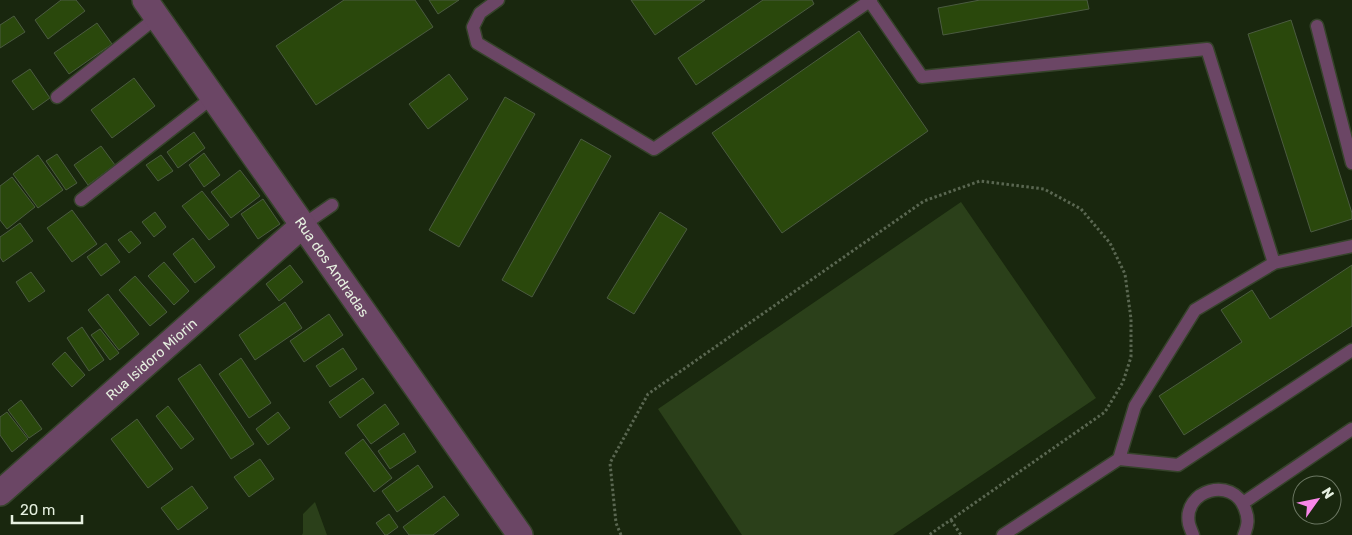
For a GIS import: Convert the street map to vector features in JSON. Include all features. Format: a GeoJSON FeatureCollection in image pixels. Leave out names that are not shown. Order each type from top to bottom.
{"type":"FeatureCollection","features":[{"type":"Feature","properties":{"kind":"street","name":"Rua dos Andradas"},"geometry":{"type":"LineString","coordinates":[[151,8],[520,535]]}},
{"type":"Feature","properties":{"kind":"street","name":"Rua Isidoro Miorin"},"geometry":{"type":"LineString","coordinates":[[0,494],[303,225]]}},
{"type":"Feature","properties":{"kind":"lane"},"geometry":{"type":"LineString","coordinates":[[498,0],[480,13],[473,27],[477,43],[654,149],[870,0],[922,77],[1207,50],[1274,263]]}},
{"type":"Feature","properties":{"kind":"lane"},"geometry":{"type":"LineString","coordinates":[[56,97],[151,8]]}},
{"type":"Feature","properties":{"kind":"lane"},"geometry":{"type":"LineString","coordinates":[[1317,26],[1352,163]]}},
{"type":"Feature","properties":{"kind":"lane"},"geometry":{"type":"LineString","coordinates":[[81,200],[213,97]]}},
{"type":"Feature","properties":{"kind":"lane"},"geometry":{"type":"LineString","coordinates":[[303,225],[332,205]]}},
{"type":"Feature","properties":{"kind":"lane"},"geometry":{"type":"LineString","coordinates":[[1003,535],[1020,530],[1120,459],[1135,406],[1195,310],[1274,263],[1352,246]]}},
{"type":"Feature","properties":{"kind":"lane"},"geometry":{"type":"LineString","coordinates":[[1120,459],[1178,465],[1352,350]]}},
{"type":"Feature","properties":{"kind":"lane"},"geometry":{"type":"LineString","coordinates":[[1243,503],[1352,429]]}},
{"type":"Feature","properties":{"kind":"lane"},"geometry":{"type":"LineString","coordinates":[[1192,535],[1188,523],[1189,512],[1193,503],[1200,495],[1216,489],[1226,490],[1236,495],[1243,503],[1248,516],[1248,527],[1244,535]]}},
{"type":"Feature","properties":{"kind":"path"},"geometry":{"type":"LineString","coordinates":[[621,535],[616,524],[610,464],[648,394],[924,201],[980,181],[1044,189],[1081,209],[1110,243],[1124,274],[1131,319],[1131,357],[1123,382],[1105,412],[929,535]]}},
{"type":"Feature","properties":{"kind":"path"},"geometry":{"type":"LineString","coordinates":[[950,520],[961,535]]}},
{"type":"Feature","properties":{"kind":"green space"},"geometry":{"type":"Polygon","coordinates":[[[961,202],[1096,398],[893,535],[742,535],[658,409],[961,202]]]}},
{"type":"Feature","properties":{"kind":"green space"},"geometry":{"type":"Polygon","coordinates":[[[315,502],[327,535],[302,535],[303,514],[315,502]]]}},
{"type":"Feature","properties":{"kind":"building"},"geometry":{"type":"Polygon","coordinates":[[[61,0],[76,0],[85,11],[48,39],[35,20],[61,0]]]}},
{"type":"Feature","properties":{"kind":"building"},"geometry":{"type":"Polygon","coordinates":[[[344,0],[415,0],[433,27],[316,105],[276,46],[344,0]]]}},
{"type":"Feature","properties":{"kind":"building"},"geometry":{"type":"Polygon","coordinates":[[[429,0],[459,0],[438,14],[429,0]]]}},
{"type":"Feature","properties":{"kind":"building"},"geometry":{"type":"Polygon","coordinates":[[[631,0],[705,0],[655,35],[631,0]]]}},
{"type":"Feature","properties":{"kind":"building"},"geometry":{"type":"Polygon","coordinates":[[[763,0],[812,0],[814,4],[696,85],[678,58],[763,0]]]}},
{"type":"Feature","properties":{"kind":"building"},"geometry":{"type":"Polygon","coordinates":[[[980,0],[1087,0],[1089,9],[943,35],[938,8],[980,0]]]}},
{"type":"Feature","properties":{"kind":"building"},"geometry":{"type":"Polygon","coordinates":[[[14,16],[25,32],[0,48],[0,25],[14,16]]]}},
{"type":"Feature","properties":{"kind":"building"},"geometry":{"type":"Polygon","coordinates":[[[1291,20],[1352,213],[1352,219],[1311,232],[1248,34],[1291,20]]]}},
{"type":"Feature","properties":{"kind":"building"},"geometry":{"type":"Polygon","coordinates":[[[97,23],[112,44],[69,74],[54,53],[97,23]]]}},
{"type":"Feature","properties":{"kind":"building"},"geometry":{"type":"Polygon","coordinates":[[[859,31],[928,131],[782,233],[712,133],[859,31]]]}},
{"type":"Feature","properties":{"kind":"building"},"geometry":{"type":"Polygon","coordinates":[[[30,69],[50,98],[33,110],[12,81],[30,69]]]}},
{"type":"Feature","properties":{"kind":"building"},"geometry":{"type":"Polygon","coordinates":[[[449,74],[468,99],[428,129],[409,104],[449,74]]]}},
{"type":"Feature","properties":{"kind":"building"},"geometry":{"type":"Polygon","coordinates":[[[134,78],[155,106],[112,138],[91,110],[134,78]]]}},
{"type":"Feature","properties":{"kind":"building"},"geometry":{"type":"Polygon","coordinates":[[[505,97],[535,114],[459,247],[429,230],[505,97]]]}},
{"type":"Feature","properties":{"kind":"building"},"geometry":{"type":"Polygon","coordinates":[[[194,132],[205,148],[178,168],[167,152],[194,132]]]}},
{"type":"Feature","properties":{"kind":"building"},"geometry":{"type":"Polygon","coordinates":[[[581,139],[611,156],[532,297],[502,280],[581,139]]]}},
{"type":"Feature","properties":{"kind":"building"},"geometry":{"type":"Polygon","coordinates":[[[101,146],[115,165],[88,185],[74,165],[101,146]]]}},
{"type":"Feature","properties":{"kind":"building"},"geometry":{"type":"Polygon","coordinates":[[[204,153],[220,175],[204,187],[189,165],[204,153]]]}},
{"type":"Feature","properties":{"kind":"building"},"geometry":{"type":"Polygon","coordinates":[[[57,154],[77,183],[66,190],[46,161],[57,154]]]}},
{"type":"Feature","properties":{"kind":"building"},"geometry":{"type":"Polygon","coordinates":[[[38,155],[63,190],[38,208],[13,174],[38,155]]]}},
{"type":"Feature","properties":{"kind":"building"},"geometry":{"type":"Polygon","coordinates":[[[161,155],[173,171],[158,181],[146,165],[161,155]]]}},
{"type":"Feature","properties":{"kind":"building"},"geometry":{"type":"Polygon","coordinates":[[[240,170],[260,196],[231,218],[211,192],[240,170]]]}},
{"type":"Feature","properties":{"kind":"building"},"geometry":{"type":"Polygon","coordinates":[[[12,177],[35,207],[7,229],[0,220],[0,186],[12,177]]]}},
{"type":"Feature","properties":{"kind":"building"},"geometry":{"type":"Polygon","coordinates":[[[202,191],[229,225],[209,240],[182,206],[202,191]]]}},
{"type":"Feature","properties":{"kind":"building"},"geometry":{"type":"Polygon","coordinates":[[[263,199],[280,224],[258,239],[241,214],[263,199]]]}},
{"type":"Feature","properties":{"kind":"building"},"geometry":{"type":"Polygon","coordinates":[[[72,210],[97,244],[72,262],[47,228],[72,210]]]}},
{"type":"Feature","properties":{"kind":"building"},"geometry":{"type":"Polygon","coordinates":[[[155,212],[166,227],[154,237],[142,222],[155,212]]]}},
{"type":"Feature","properties":{"kind":"building"},"geometry":{"type":"Polygon","coordinates":[[[660,212],[687,229],[634,314],[607,298],[660,212]]]}},
{"type":"Feature","properties":{"kind":"building"},"geometry":{"type":"Polygon","coordinates":[[[20,223],[33,241],[3,262],[0,257],[0,237],[20,223]]]}},
{"type":"Feature","properties":{"kind":"building"},"geometry":{"type":"Polygon","coordinates":[[[131,231],[141,243],[129,253],[118,240],[131,231]]]}},
{"type":"Feature","properties":{"kind":"building"},"geometry":{"type":"Polygon","coordinates":[[[193,238],[215,267],[195,283],[173,254],[193,238]]]}},
{"type":"Feature","properties":{"kind":"building"},"geometry":{"type":"Polygon","coordinates":[[[106,243],[120,262],[101,276],[87,257],[106,243]]]}},
{"type":"Feature","properties":{"kind":"building"},"geometry":{"type":"Polygon","coordinates":[[[164,262],[189,291],[174,305],[148,276],[164,262]]]}},
{"type":"Feature","properties":{"kind":"building"},"geometry":{"type":"Polygon","coordinates":[[[290,265],[303,282],[279,301],[266,284],[290,265]]]}},
{"type":"Feature","properties":{"kind":"building"},"geometry":{"type":"Polygon","coordinates":[[[1352,265],[1352,326],[1184,435],[1159,396],[1242,342],[1221,310],[1252,290],[1270,319],[1352,265]]]}},
{"type":"Feature","properties":{"kind":"building"},"geometry":{"type":"Polygon","coordinates":[[[31,272],[45,291],[29,302],[16,282],[31,272]]]}},
{"type":"Feature","properties":{"kind":"building"},"geometry":{"type":"Polygon","coordinates":[[[135,276],[167,312],[150,326],[119,290],[135,276]]]}},
{"type":"Feature","properties":{"kind":"building"},"geometry":{"type":"Polygon","coordinates":[[[108,294],[139,334],[119,350],[88,310],[108,294]]]}},
{"type":"Feature","properties":{"kind":"building"},"geometry":{"type":"Polygon","coordinates":[[[285,302],[302,328],[255,360],[239,335],[285,302]]]}},
{"type":"Feature","properties":{"kind":"building"},"geometry":{"type":"Polygon","coordinates":[[[329,314],[343,335],[304,362],[290,341],[329,314]]]}},
{"type":"Feature","properties":{"kind":"building"},"geometry":{"type":"Polygon","coordinates":[[[82,327],[104,360],[89,371],[67,338],[82,327]]]}},
{"type":"Feature","properties":{"kind":"building"},"geometry":{"type":"Polygon","coordinates":[[[100,329],[119,353],[110,360],[91,335],[100,329]]]}},
{"type":"Feature","properties":{"kind":"building"},"geometry":{"type":"Polygon","coordinates":[[[343,348],[357,369],[330,387],[316,366],[343,348]]]}},
{"type":"Feature","properties":{"kind":"building"},"geometry":{"type":"Polygon","coordinates":[[[65,352],[85,375],[72,387],[52,364],[65,352]]]}},
{"type":"Feature","properties":{"kind":"building"},"geometry":{"type":"Polygon","coordinates":[[[241,358],[271,403],[249,418],[219,374],[241,358]]]}},
{"type":"Feature","properties":{"kind":"building"},"geometry":{"type":"Polygon","coordinates":[[[200,364],[254,444],[231,459],[178,379],[200,364]]]}},
{"type":"Feature","properties":{"kind":"building"},"geometry":{"type":"Polygon","coordinates":[[[363,378],[374,393],[340,418],[329,402],[363,378]]]}},
{"type":"Feature","properties":{"kind":"building"},"geometry":{"type":"Polygon","coordinates":[[[21,400],[42,429],[29,438],[8,410],[21,400]]]}},
{"type":"Feature","properties":{"kind":"building"},"geometry":{"type":"Polygon","coordinates":[[[385,404],[399,424],[371,444],[357,425],[385,404]]]}},
{"type":"Feature","properties":{"kind":"building"},"geometry":{"type":"Polygon","coordinates":[[[168,406],[194,439],[181,449],[156,416],[168,406]]]}},
{"type":"Feature","properties":{"kind":"building"},"geometry":{"type":"Polygon","coordinates":[[[7,412],[28,439],[12,452],[0,435],[0,417],[7,412]]]}},
{"type":"Feature","properties":{"kind":"building"},"geometry":{"type":"Polygon","coordinates":[[[278,412],[290,428],[268,445],[256,429],[278,412]]]}},
{"type":"Feature","properties":{"kind":"building"},"geometry":{"type":"Polygon","coordinates":[[[137,419],[173,469],[148,488],[111,439],[137,419]]]}},
{"type":"Feature","properties":{"kind":"building"},"geometry":{"type":"Polygon","coordinates":[[[404,433],[416,452],[390,469],[378,451],[404,433]]]}},
{"type":"Feature","properties":{"kind":"building"},"geometry":{"type":"Polygon","coordinates":[[[363,439],[392,478],[374,492],[345,453],[363,439]]]}},
{"type":"Feature","properties":{"kind":"building"},"geometry":{"type":"Polygon","coordinates":[[[260,459],[274,479],[249,497],[234,477],[260,459]]]}},
{"type":"Feature","properties":{"kind":"building"},"geometry":{"type":"Polygon","coordinates":[[[418,465],[433,487],[397,512],[382,491],[418,465]]]}},
{"type":"Feature","properties":{"kind":"building"},"geometry":{"type":"Polygon","coordinates":[[[192,486],[208,508],[178,530],[161,508],[192,486]]]}},
{"type":"Feature","properties":{"kind":"building"},"geometry":{"type":"Polygon","coordinates":[[[444,496],[459,515],[433,535],[409,535],[403,527],[444,496]]]}},
{"type":"Feature","properties":{"kind":"building"},"geometry":{"type":"Polygon","coordinates":[[[389,514],[398,527],[385,535],[376,523],[389,514]]]}}]}
